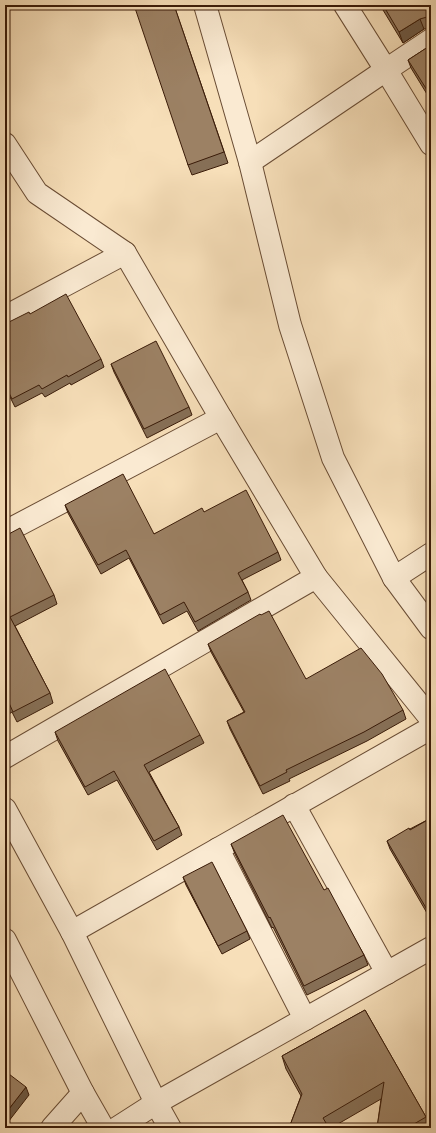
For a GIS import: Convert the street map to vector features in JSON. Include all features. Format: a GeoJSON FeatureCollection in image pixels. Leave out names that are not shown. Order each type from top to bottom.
{"type":"FeatureCollection","features":[{"type":"Feature","properties":{"kind":"street"},"geometry":{"type":"LineString","coordinates":[[205,5],[250,162],[290,325],[333,458],[394,578],[431,628]]}},
{"type":"Feature","properties":{"kind":"street"},"geometry":{"type":"LineString","coordinates":[[345,5],[431,144]]}},
{"type":"Feature","properties":{"kind":"street"},"geometry":{"type":"LineString","coordinates":[[250,162],[431,40]]}},
{"type":"Feature","properties":{"kind":"street"},"geometry":{"type":"LineString","coordinates":[[5,144],[36,194],[125,253],[316,577],[431,719]]}},
{"type":"Feature","properties":{"kind":"street"},"geometry":{"type":"LineString","coordinates":[[5,317],[125,253]]}},
{"type":"Feature","properties":{"kind":"street"},"geometry":{"type":"LineString","coordinates":[[8,524],[221,418]]}},
{"type":"Feature","properties":{"kind":"street"},"geometry":{"type":"LineString","coordinates":[[394,578],[431,554]]}},
{"type":"Feature","properties":{"kind":"street"},"geometry":{"type":"LineString","coordinates":[[5,757],[316,577]]}},
{"type":"Feature","properties":{"kind":"street"},"geometry":{"type":"LineString","coordinates":[[72,932],[431,728]]}},
{"type":"Feature","properties":{"kind":"street"},"geometry":{"type":"LineString","coordinates":[[294,806],[387,973]]}},
{"type":"Feature","properties":{"kind":"street"},"geometry":{"type":"LineString","coordinates":[[5,809],[72,932],[156,1103],[170,1128]]}},
{"type":"Feature","properties":{"kind":"street"},"geometry":{"type":"LineString","coordinates":[[218,849],[305,1019]]}},
{"type":"Feature","properties":{"kind":"street"},"geometry":{"type":"LineString","coordinates":[[5,940],[83,1093],[103,1128]]}},
{"type":"Feature","properties":{"kind":"street"},"geometry":{"type":"LineString","coordinates":[[116,1128],[156,1103],[431,948]]}},
{"type":"Feature","properties":{"kind":"street"},"geometry":{"type":"LineString","coordinates":[[52,1128],[83,1093]]}},
{"type":"Feature","properties":{"kind":"building"},"geometry":{"type":"Polygon","coordinates":[[[134,5],[174,5],[224,152],[188,165],[134,5]]]}},
{"type":"Feature","properties":{"kind":"building"},"geometry":{"type":"Polygon","coordinates":[[[383,5],[426,5],[431,14],[431,18],[427,17],[420,19],[399,32],[383,5]]]}},
{"type":"Feature","properties":{"kind":"building"},"geometry":{"type":"Polygon","coordinates":[[[431,45],[431,88],[427,90],[408,60],[431,45]]]}},
{"type":"Feature","properties":{"kind":"building"},"geometry":{"type":"Polygon","coordinates":[[[66,294],[101,359],[42,389],[39,385],[12,399],[7,389],[5,390],[5,324],[29,312],[30,314],[66,294]]]}},
{"type":"Feature","properties":{"kind":"building"},"geometry":{"type":"Polygon","coordinates":[[[156,341],[189,407],[144,429],[111,364],[156,341]]]}},
{"type":"Feature","properties":{"kind":"building"},"geometry":{"type":"Polygon","coordinates":[[[123,474],[154,534],[202,508],[204,512],[246,490],[278,552],[238,573],[248,592],[195,622],[184,602],[160,615],[126,550],[98,565],[65,505],[123,474]]]}},
{"type":"Feature","properties":{"kind":"building"},"geometry":{"type":"Polygon","coordinates":[[[20,528],[54,595],[10,617],[50,693],[13,712],[9,703],[5,705],[5,536],[20,528]]]}},
{"type":"Feature","properties":{"kind":"building"},"geometry":{"type":"Polygon","coordinates":[[[269,611],[306,679],[361,648],[382,674],[403,710],[364,732],[286,770],[287,772],[260,786],[227,721],[245,712],[208,644],[260,614],[261,615],[269,611]]]}},
{"type":"Feature","properties":{"kind":"building"},"geometry":{"type":"Polygon","coordinates":[[[165,669],[200,735],[144,765],[179,827],[154,841],[114,771],[85,787],[55,732],[165,669]]]}},
{"type":"Feature","properties":{"kind":"building"},"geometry":{"type":"Polygon","coordinates":[[[283,815],[324,890],[328,888],[364,955],[304,986],[270,917],[269,918],[231,844],[283,815]]]}},
{"type":"Feature","properties":{"kind":"building"},"geometry":{"type":"Polygon","coordinates":[[[431,818],[431,912],[429,913],[387,841],[409,828],[410,830],[431,818]]]}},
{"type":"Feature","properties":{"kind":"building"},"geometry":{"type":"Polygon","coordinates":[[[212,862],[247,931],[218,946],[183,877],[212,862]]]}},
{"type":"Feature","properties":{"kind":"building"},"geometry":{"type":"Polygon","coordinates":[[[365,1010],[426,1117],[407,1128],[377,1128],[384,1082],[323,1118],[329,1128],[289,1128],[302,1094],[282,1056],[365,1010]]]}},
{"type":"Feature","properties":{"kind":"building"},"geometry":{"type":"Polygon","coordinates":[[[5,1071],[26,1087],[5,1114],[5,1071]]]}}]}
